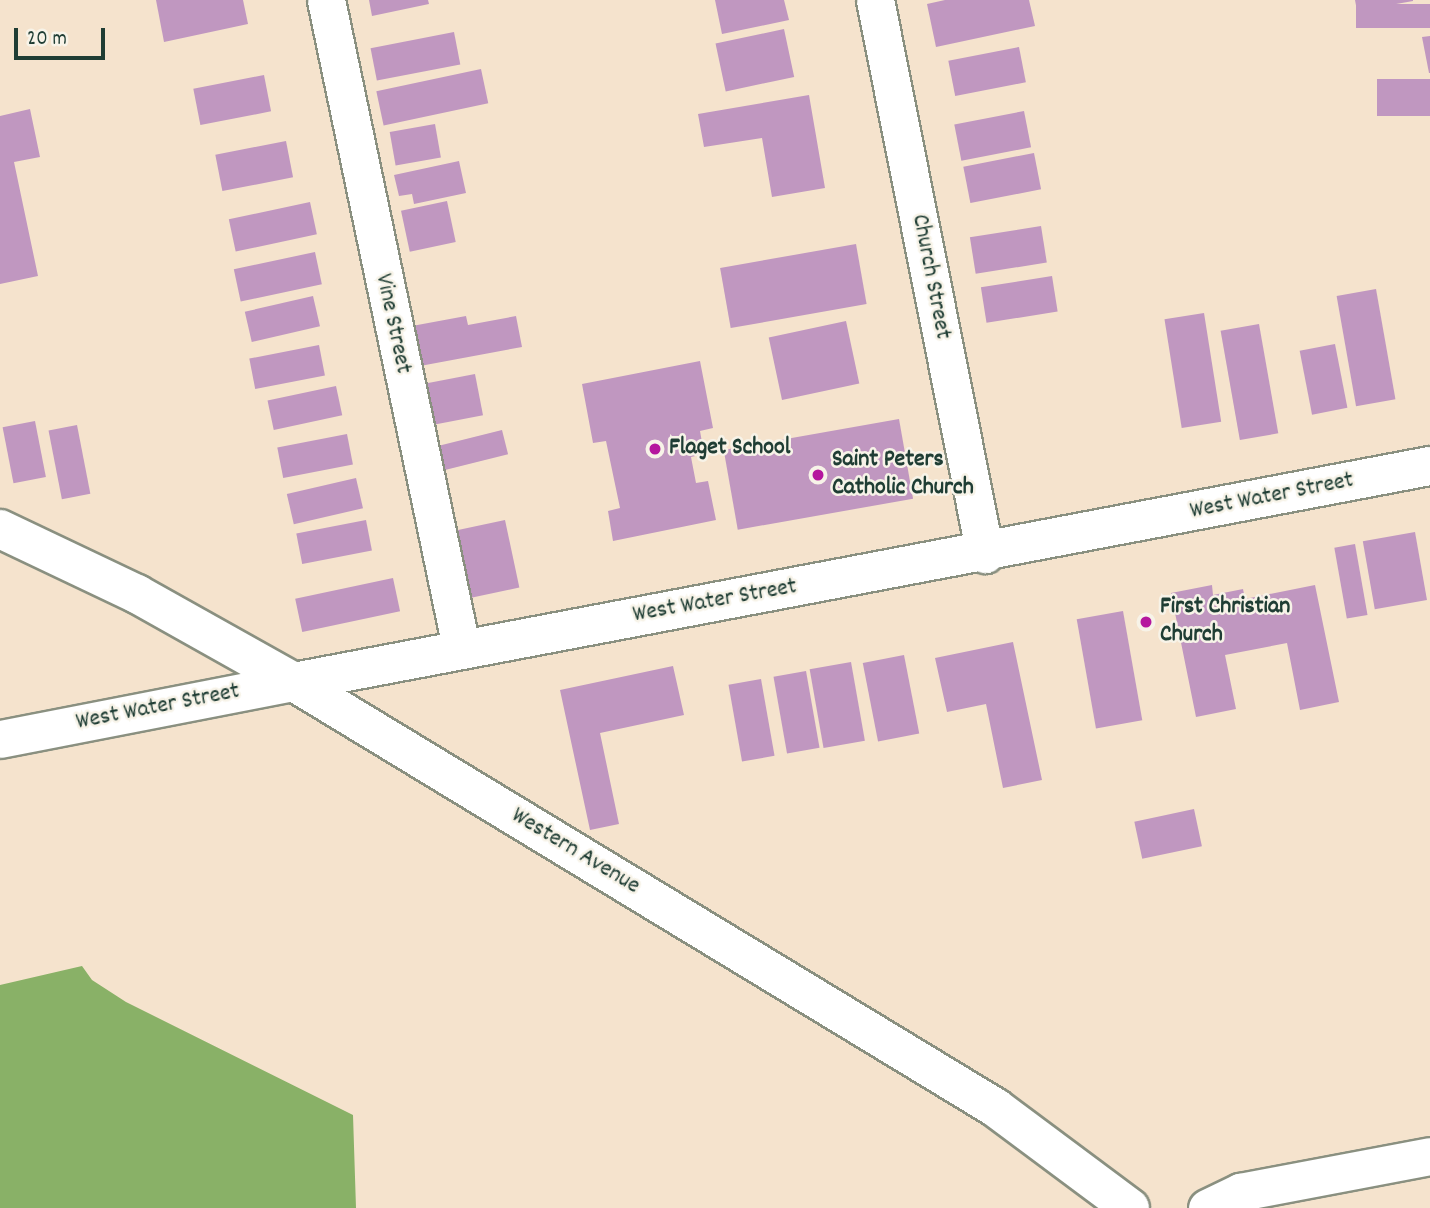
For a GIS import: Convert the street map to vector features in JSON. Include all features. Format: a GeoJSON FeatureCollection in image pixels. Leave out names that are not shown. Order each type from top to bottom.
{"type":"FeatureCollection","features":[{"type":"Feature","properties":{"kind":"main road","name":"West Water Street"},"geometry":{"type":"LineString","coordinates":[[294,682],[461,647],[985,554],[1430,466]]}},
{"type":"Feature","properties":{"kind":"main road","name":"Western Avenue"},"geometry":{"type":"LineString","coordinates":[[0,529],[137,594],[294,682],[996,1108],[1130,1208]]}},
{"type":"Feature","properties":{"kind":"street","name":"Vine Street"},"geometry":{"type":"LineString","coordinates":[[326,0],[461,647]]}},
{"type":"Feature","properties":{"kind":"street","name":"Church Street"},"geometry":{"type":"LineString","coordinates":[[875,0],[985,554]]}},
{"type":"Feature","properties":{"kind":"street","name":"West Water Street"},"geometry":{"type":"LineString","coordinates":[[0,739],[294,682]]}},
{"type":"Feature","properties":{"kind":"street"},"geometry":{"type":"LineString","coordinates":[[1206,1208],[1240,1192],[1430,1156]]}},
{"type":"Feature","properties":{"kind":"green space"},"geometry":{"type":"Polygon","coordinates":[[[82,966],[92,980],[126,1002],[353,1115],[356,1208],[0,1208],[0,985],[82,966]]]}},
{"type":"Feature","properties":{"kind":"building"},"geometry":{"type":"Polygon","coordinates":[[[156,0],[243,0],[248,24],[164,42],[156,0]]]}},
{"type":"Feature","properties":{"kind":"building"},"geometry":{"type":"Polygon","coordinates":[[[369,0],[428,0],[429,4],[372,16],[369,0]]]}},
{"type":"Feature","properties":{"kind":"building"},"geometry":{"type":"Polygon","coordinates":[[[715,0],[784,0],[789,20],[722,34],[715,0]]]}},
{"type":"Feature","properties":{"kind":"building"},"geometry":{"type":"Polygon","coordinates":[[[945,0],[1029,0],[1035,26],[936,47],[927,4],[945,0]]]}},
{"type":"Feature","properties":{"kind":"building"},"geometry":{"type":"Polygon","coordinates":[[[1355,0],[1413,0],[1413,1],[1357,11],[1355,0]]]}},
{"type":"Feature","properties":{"kind":"building"},"geometry":{"type":"Polygon","coordinates":[[[1356,4],[1430,4],[1430,28],[1356,28],[1356,4]]]}},
{"type":"Feature","properties":{"kind":"building"},"geometry":{"type":"Polygon","coordinates":[[[784,29],[794,77],[726,91],[716,44],[784,29]]]}},
{"type":"Feature","properties":{"kind":"building"},"geometry":{"type":"Polygon","coordinates":[[[454,32],[460,64],[377,81],[371,48],[454,32]]]}},
{"type":"Feature","properties":{"kind":"building"},"geometry":{"type":"Polygon","coordinates":[[[1430,36],[1430,73],[1429,73],[1422,37],[1430,36]]]}},
{"type":"Feature","properties":{"kind":"building"},"geometry":{"type":"Polygon","coordinates":[[[1019,47],[1026,82],[955,96],[948,61],[1019,47]]]}},
{"type":"Feature","properties":{"kind":"building"},"geometry":{"type":"Polygon","coordinates":[[[481,69],[488,103],[384,125],[376,91],[481,69]]]}},
{"type":"Feature","properties":{"kind":"building"},"geometry":{"type":"Polygon","coordinates":[[[264,75],[271,111],[200,125],[193,89],[264,75]]]}},
{"type":"Feature","properties":{"kind":"building"},"geometry":{"type":"Polygon","coordinates":[[[1377,79],[1430,79],[1430,116],[1377,116],[1377,79]]]}},
{"type":"Feature","properties":{"kind":"building"},"geometry":{"type":"Polygon","coordinates":[[[809,95],[825,188],[772,197],[762,138],[704,147],[698,114],[809,95]]]}},
{"type":"Feature","properties":{"kind":"building"},"geometry":{"type":"Polygon","coordinates":[[[30,109],[40,157],[14,162],[38,276],[0,284],[0,116],[30,109]]]}},
{"type":"Feature","properties":{"kind":"building"},"geometry":{"type":"Polygon","coordinates":[[[1024,111],[1031,147],[961,161],[954,125],[1024,111]]]}},
{"type":"Feature","properties":{"kind":"building"},"geometry":{"type":"Polygon","coordinates":[[[435,124],[441,157],[396,165],[390,132],[435,124]]]}},
{"type":"Feature","properties":{"kind":"building"},"geometry":{"type":"Polygon","coordinates":[[[286,141],[293,177],[222,191],[215,155],[286,141]]]}},
{"type":"Feature","properties":{"kind":"building"},"geometry":{"type":"Polygon","coordinates":[[[1034,153],[1041,189],[970,203],[963,167],[1034,153]]]}},
{"type":"Feature","properties":{"kind":"building"},"geometry":{"type":"Polygon","coordinates":[[[459,161],[466,193],[414,204],[412,194],[399,196],[394,175],[459,161]]]}},
{"type":"Feature","properties":{"kind":"building"},"geometry":{"type":"Polygon","coordinates":[[[447,201],[456,242],[410,252],[401,211],[447,201]]]}},
{"type":"Feature","properties":{"kind":"building"},"geometry":{"type":"Polygon","coordinates":[[[310,202],[317,234],[236,252],[229,219],[310,202]]]}},
{"type":"Feature","properties":{"kind":"building"},"geometry":{"type":"Polygon","coordinates":[[[1041,226],[1047,263],[976,274],[970,237],[1041,226]]]}},
{"type":"Feature","properties":{"kind":"building"},"geometry":{"type":"Polygon","coordinates":[[[856,244],[867,304],[731,328],[720,268],[856,244]]]}},
{"type":"Feature","properties":{"kind":"building"},"geometry":{"type":"Polygon","coordinates":[[[315,252],[322,284],[241,302],[234,269],[315,252]]]}},
{"type":"Feature","properties":{"kind":"building"},"geometry":{"type":"Polygon","coordinates":[[[1052,276],[1058,312],[987,323],[981,287],[1052,276]]]}},
{"type":"Feature","properties":{"kind":"building"},"geometry":{"type":"Polygon","coordinates":[[[1376,289],[1395,399],[1356,406],[1337,296],[1376,289]]]}},
{"type":"Feature","properties":{"kind":"building"},"geometry":{"type":"Polygon","coordinates":[[[313,296],[320,326],[252,342],[245,312],[313,296]]]}},
{"type":"Feature","properties":{"kind":"building"},"geometry":{"type":"Polygon","coordinates":[[[1204,313],[1221,422],[1182,428],[1164,319],[1204,313]]]}},
{"type":"Feature","properties":{"kind":"building"},"geometry":{"type":"Polygon","coordinates":[[[466,316],[468,325],[516,316],[522,347],[420,366],[412,326],[466,316]]]}},
{"type":"Feature","properties":{"kind":"building"},"geometry":{"type":"Polygon","coordinates":[[[846,321],[859,384],[782,400],[769,337],[846,321]]]}},
{"type":"Feature","properties":{"kind":"building"},"geometry":{"type":"Polygon","coordinates":[[[1259,324],[1278,433],[1240,440],[1221,331],[1259,324]]]}},
{"type":"Feature","properties":{"kind":"building"},"geometry":{"type":"Polygon","coordinates":[[[1335,344],[1347,408],[1312,415],[1300,351],[1335,344]]]}},
{"type":"Feature","properties":{"kind":"building"},"geometry":{"type":"Polygon","coordinates":[[[319,345],[325,375],[255,389],[249,359],[319,345]]]}},
{"type":"Feature","properties":{"kind":"building","name":"Flaget School"},"geometry":{"type":"Polygon","coordinates":[[[700,361],[713,428],[700,431],[704,454],[691,457],[696,483],[708,481],[716,520],[613,541],[608,511],[620,508],[606,441],[593,443],[582,384],[700,361]]]}},
{"type":"Feature","properties":{"kind":"building"},"geometry":{"type":"Polygon","coordinates":[[[475,374],[483,415],[435,425],[427,383],[475,374]]]}},
{"type":"Feature","properties":{"kind":"building"},"geometry":{"type":"Polygon","coordinates":[[[336,386],[342,415],[274,430],[268,401],[336,386]]]}},
{"type":"Feature","properties":{"kind":"building","name":"Saint Peters Catholic Church"},"geometry":{"type":"Polygon","coordinates":[[[899,419],[913,499],[738,530],[724,450],[899,419]]]}},
{"type":"Feature","properties":{"kind":"building"},"geometry":{"type":"Polygon","coordinates":[[[35,421],[46,477],[13,483],[3,427],[35,421]]]}},
{"type":"Feature","properties":{"kind":"building"},"geometry":{"type":"Polygon","coordinates":[[[77,425],[90,494],[62,499],[49,431],[77,425]]]}},
{"type":"Feature","properties":{"kind":"building"},"geometry":{"type":"Polygon","coordinates":[[[502,430],[508,454],[444,470],[438,446],[502,430]]]}},
{"type":"Feature","properties":{"kind":"building"},"geometry":{"type":"Polygon","coordinates":[[[347,434],[353,464],[283,478],[277,448],[347,434]]]}},
{"type":"Feature","properties":{"kind":"building"},"geometry":{"type":"Polygon","coordinates":[[[356,478],[363,508],[294,524],[287,494],[356,478]]]}},
{"type":"Feature","properties":{"kind":"building"},"geometry":{"type":"Polygon","coordinates":[[[366,520],[372,550],[302,564],[296,534],[366,520]]]}},
{"type":"Feature","properties":{"kind":"building"},"geometry":{"type":"Polygon","coordinates":[[[505,520],[519,587],[467,599],[452,531],[505,520]]]}},
{"type":"Feature","properties":{"kind":"building"},"geometry":{"type":"Polygon","coordinates":[[[1415,532],[1427,600],[1375,609],[1363,541],[1415,532]]]}},
{"type":"Feature","properties":{"kind":"building"},"geometry":{"type":"Polygon","coordinates":[[[1355,544],[1368,615],[1347,619],[1334,548],[1355,544]]]}},
{"type":"Feature","properties":{"kind":"building"},"geometry":{"type":"Polygon","coordinates":[[[393,578],[400,611],[302,632],[295,599],[393,578]]]}},
{"type":"Feature","properties":{"kind":"building"},"geometry":{"type":"Polygon","coordinates":[[[1212,585],[1213,595],[1243,589],[1245,599],[1315,585],[1339,702],[1300,710],[1287,643],[1225,655],[1236,709],[1196,717],[1171,593],[1212,585]]]}},
{"type":"Feature","properties":{"kind":"building"},"geometry":{"type":"Polygon","coordinates":[[[1123,611],[1142,720],[1096,728],[1077,619],[1123,611]]]}},
{"type":"Feature","properties":{"kind":"building"},"geometry":{"type":"Polygon","coordinates":[[[1013,642],[1042,780],[1003,788],[986,704],[947,712],[935,658],[1013,642]]]}},
{"type":"Feature","properties":{"kind":"building"},"geometry":{"type":"Polygon","coordinates":[[[904,655],[919,734],[878,742],[863,663],[904,655]]]}},
{"type":"Feature","properties":{"kind":"building"},"geometry":{"type":"Polygon","coordinates":[[[851,662],[865,741],[824,748],[810,669],[851,662]]]}},
{"type":"Feature","properties":{"kind":"building"},"geometry":{"type":"Polygon","coordinates":[[[673,666],[684,715],[600,733],[619,824],[590,830],[560,690],[673,666]]]}},
{"type":"Feature","properties":{"kind":"building"},"geometry":{"type":"Polygon","coordinates":[[[806,671],[820,748],[787,754],[774,677],[806,671]]]}},
{"type":"Feature","properties":{"kind":"building"},"geometry":{"type":"Polygon","coordinates":[[[761,679],[775,756],[742,762],[729,685],[761,679]]]}},
{"type":"Feature","properties":{"kind":"building"},"geometry":{"type":"Polygon","coordinates":[[[1194,809],[1202,846],[1142,859],[1134,822],[1194,809]]]}},
{"type":"Feature","properties":{"kind":"place","name":"Flaget School"},"geometry":{"type":"Point","coordinates":[655,449]}},
{"type":"Feature","properties":{"kind":"place","name":"Saint Peters Catholic Church"},"geometry":{"type":"Point","coordinates":[818,475]}},
{"type":"Feature","properties":{"kind":"place","name":"First Christian Church"},"geometry":{"type":"Point","coordinates":[1146,622]}}]}
